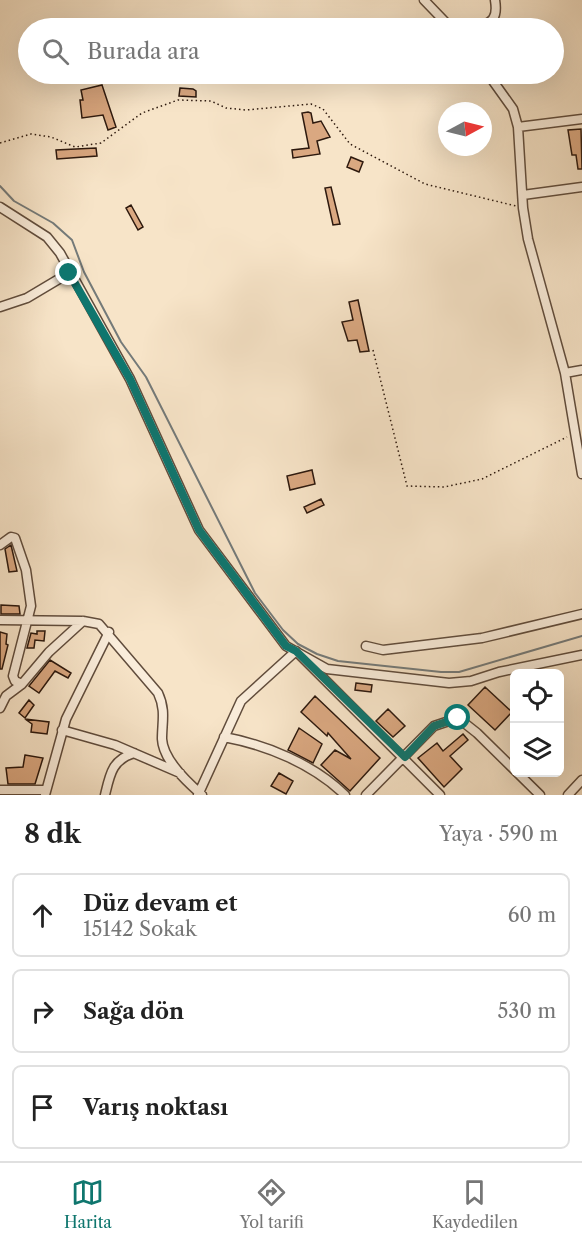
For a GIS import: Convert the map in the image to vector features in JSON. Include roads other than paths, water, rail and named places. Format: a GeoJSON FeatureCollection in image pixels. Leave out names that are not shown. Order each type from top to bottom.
{"type":"FeatureCollection","features":[{"type":"Feature","properties":{"kind":"street"},"geometry":{"type":"LineString","coordinates":[[423,0],[442,18]]}},
{"type":"Feature","properties":{"kind":"street"},"geometry":{"type":"LineString","coordinates":[[495,0],[495,18]]}},
{"type":"Feature","properties":{"kind":"street"},"geometry":{"type":"LineString","coordinates":[[496,84],[513,109],[518,127],[523,208],[528,239],[565,373],[573,434],[582,474]]}},
{"type":"Feature","properties":{"kind":"street"},"geometry":{"type":"LineString","coordinates":[[518,127],[582,118]]}},
{"type":"Feature","properties":{"kind":"street"},"geometry":{"type":"LineString","coordinates":[[523,195],[582,187]]}},
{"type":"Feature","properties":{"kind":"street"},"geometry":{"type":"LineString","coordinates":[[0,207],[46,237],[60,253],[69,273],[130,379],[199,530],[286,646],[327,669],[449,683],[471,681],[500,672],[582,655]]}},
{"type":"Feature","properties":{"kind":"street"},"geometry":{"type":"LineString","coordinates":[[0,307],[27,298],[69,273]]}},
{"type":"Feature","properties":{"kind":"street"},"geometry":{"type":"LineString","coordinates":[[565,373],[582,370]]}},
{"type":"Feature","properties":{"kind":"street"},"geometry":{"type":"LineString","coordinates":[[0,545],[11,537],[15,538],[22,552],[30,589],[28,622],[14,669],[15,681],[22,684]]}},
{"type":"Feature","properties":{"kind":"street"},"geometry":{"type":"LineString","coordinates":[[366,646],[383,650],[458,642],[506,634],[582,614]]}},
{"type":"Feature","properties":{"kind":"street"},"geometry":{"type":"LineString","coordinates":[[0,620],[83,621],[99,624],[109,632],[158,693],[164,705],[162,740],[169,759],[200,794],[240,701],[296,651]]}},
{"type":"Feature","properties":{"kind":"street"},"geometry":{"type":"LineString","coordinates":[[0,708],[3,693],[22,684],[49,652],[83,621]]}},
{"type":"Feature","properties":{"kind":"street"},"geometry":{"type":"LineString","coordinates":[[0,789],[45,792],[62,730],[109,632]]}},
{"type":"Feature","properties":{"kind":"street"},"geometry":{"type":"LineString","coordinates":[[296,651],[405,757],[440,795]]}},
{"type":"Feature","properties":{"kind":"street"},"geometry":{"type":"LineString","coordinates":[[366,795],[434,726],[458,718],[477,733],[540,795]]}},
{"type":"Feature","properties":{"kind":"street"},"geometry":{"type":"LineString","coordinates":[[62,730],[134,753],[181,773]]}},
{"type":"Feature","properties":{"kind":"street"},"geometry":{"type":"LineString","coordinates":[[224,736],[245,741],[310,768],[332,782],[345,795]]}},
{"type":"Feature","properties":{"kind":"street"},"geometry":{"type":"LineString","coordinates":[[105,795],[111,771],[118,759],[134,753]]}},
{"type":"Feature","properties":{"kind":"street"},"geometry":{"type":"LineString","coordinates":[[568,795],[582,780]]}},
{"type":"Feature","properties":{"kind":"waterway"},"geometry":{"type":"LineString","coordinates":[[0,186],[14,201],[53,223],[72,240],[84,272],[121,342],[146,377],[255,593],[283,630],[298,644],[338,661],[459,672],[582,636]]}}]}
